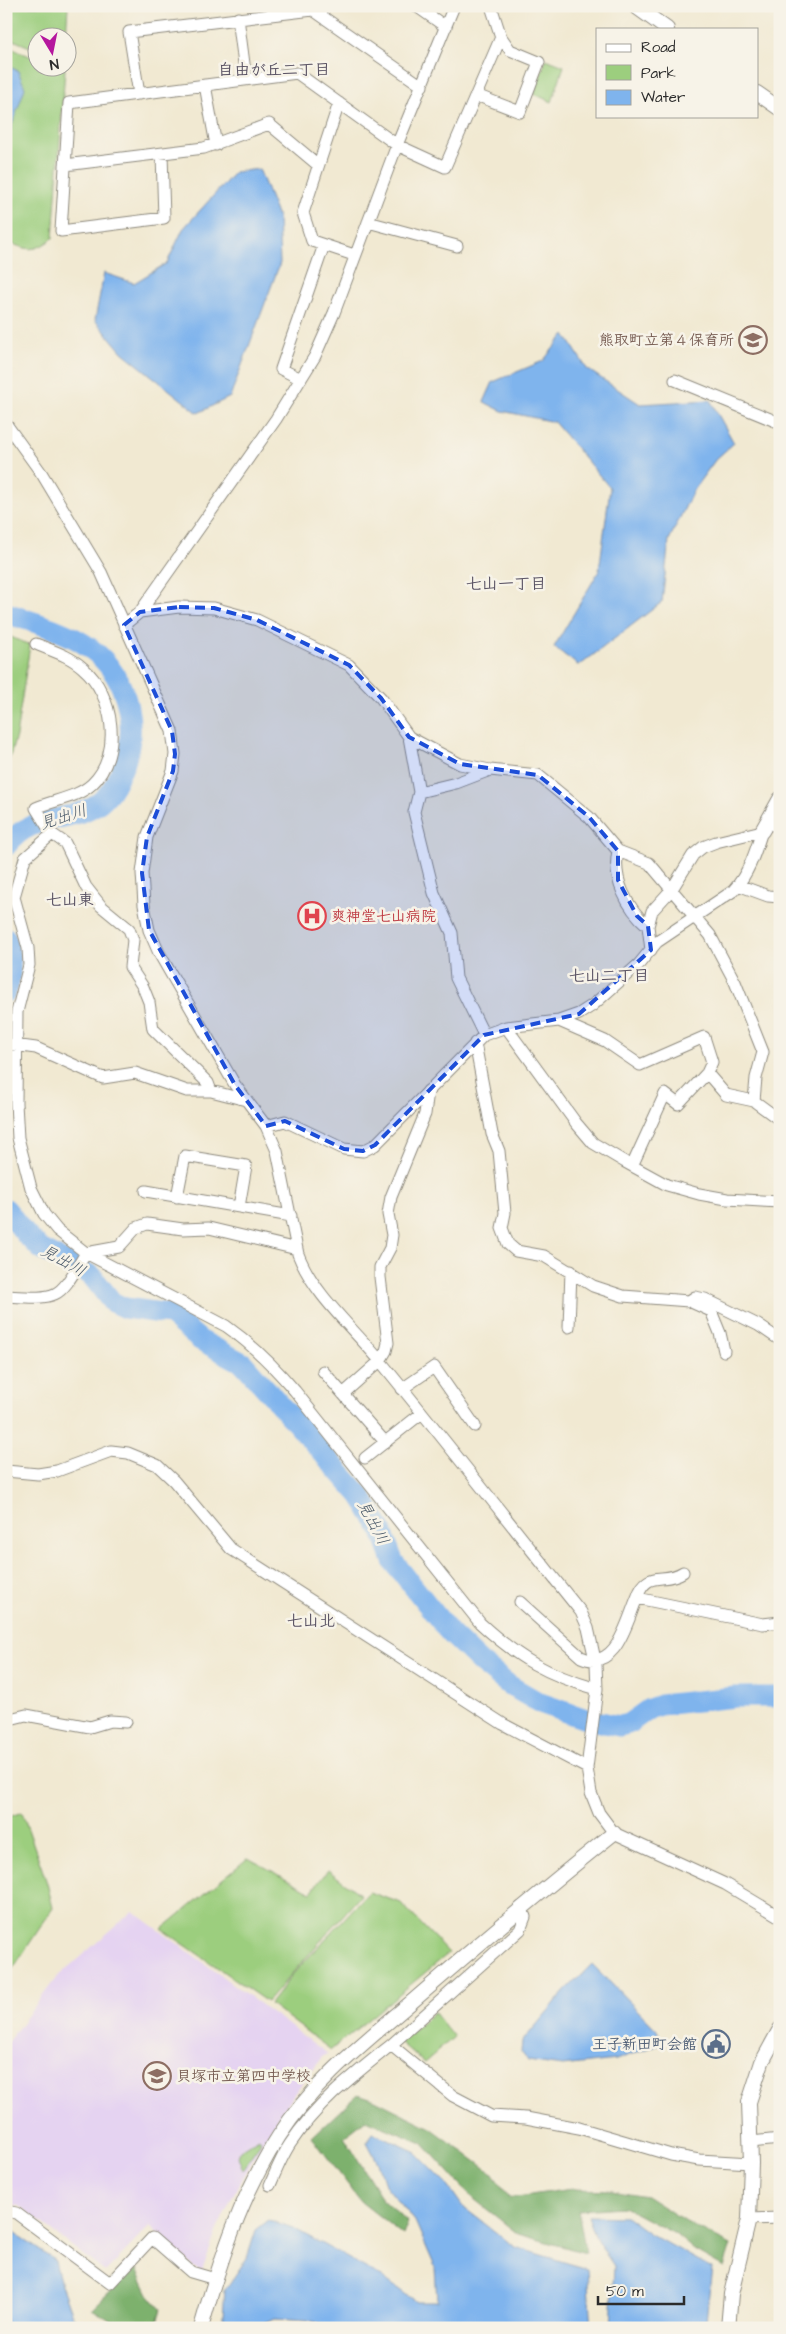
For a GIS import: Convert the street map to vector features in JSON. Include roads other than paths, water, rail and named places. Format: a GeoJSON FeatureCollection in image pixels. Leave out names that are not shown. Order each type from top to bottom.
{"type":"FeatureCollection","features":[{"type":"Feature","properties":{"kind":"street"},"geometry":{"type":"LineString","coordinates":[[416,6],[446,27]]}},
{"type":"Feature","properties":{"kind":"street"},"geometry":{"type":"LineString","coordinates":[[124,625],[140,612],[276,419],[315,356],[334,313],[354,255],[454,6]]}},
{"type":"Feature","properties":{"kind":"street"},"geometry":{"type":"LineString","coordinates":[[476,95],[520,112],[539,62],[510,50],[501,37],[491,6]]}},
{"type":"Feature","properties":{"kind":"street"},"geometry":{"type":"LineString","coordinates":[[635,6],[666,28]]}},
{"type":"Feature","properties":{"kind":"street"},"geometry":{"type":"LineString","coordinates":[[139,94],[129,32],[314,8],[422,86]]}},
{"type":"Feature","properties":{"kind":"street"},"geometry":{"type":"LineString","coordinates":[[238,18],[246,79]]}},
{"type":"Feature","properties":{"kind":"street"},"geometry":{"type":"LineString","coordinates":[[162,154],[164,218],[61,231],[69,103],[297,73],[397,145],[445,167],[501,37]]}},
{"type":"Feature","properties":{"kind":"street"},"geometry":{"type":"LineString","coordinates":[[205,85],[216,145]]}},
{"type":"Feature","properties":{"kind":"street"},"geometry":{"type":"LineString","coordinates":[[758,94],[780,109]]}},
{"type":"Feature","properties":{"kind":"street"},"geometry":{"type":"LineString","coordinates":[[339,103],[303,213],[312,241],[354,255]]}},
{"type":"Feature","properties":{"kind":"street"},"geometry":{"type":"LineString","coordinates":[[65,165],[162,154],[216,145],[269,124],[318,165]]}},
{"type":"Feature","properties":{"kind":"street"},"geometry":{"type":"LineString","coordinates":[[368,222],[457,246]]}},
{"type":"Feature","properties":{"kind":"street"},"geometry":{"type":"LineString","coordinates":[[301,379],[281,369],[324,245]]}},
{"type":"Feature","properties":{"kind":"street"},"geometry":{"type":"LineString","coordinates":[[676,380],[780,423]]}},
{"type":"Feature","properties":{"kind":"street"},"geometry":{"type":"LineString","coordinates":[[6,424],[42,474],[101,572],[172,731],[175,754],[173,771],[147,837],[142,873],[144,906],[149,930],[159,953],[235,1085],[266,1126],[277,1151],[297,1250],[304,1268],[315,1285],[380,1361],[581,1612],[588,1628],[595,1659],[597,1689],[587,1768],[591,1793],[599,1813],[614,1833],[725,1884],[780,1917]]}},
{"type":"Feature","properties":{"kind":"street"},"geometry":{"type":"LineString","coordinates":[[140,612],[179,607],[214,608],[257,620],[349,665],[381,698],[409,737],[419,792],[414,812],[434,893],[452,932],[456,978],[484,1034]]}},
{"type":"Feature","properties":{"kind":"street"},"geometry":{"type":"LineString","coordinates":[[36,644],[69,657],[85,668],[106,698],[111,728],[106,759],[98,777],[91,785],[79,792],[36,808],[52,834],[65,843],[86,887],[96,900],[129,930],[133,940],[130,967],[143,987],[149,1002],[153,1029],[208,1083],[211,1091]]}},
{"type":"Feature","properties":{"kind":"street"},"geometry":{"type":"LineString","coordinates":[[409,737],[460,764],[490,770],[538,775],[589,817],[618,851],[649,863],[710,935],[734,982],[762,1052],[756,1078],[754,1101]]}},
{"type":"Feature","properties":{"kind":"street"},"geometry":{"type":"LineString","coordinates":[[419,792],[456,783],[490,770]]}},
{"type":"Feature","properties":{"kind":"street"},"geometry":{"type":"LineString","coordinates":[[266,1126],[285,1121],[344,1149],[363,1151],[375,1145],[484,1034],[506,1027],[558,1021],[579,1014],[593,1005],[639,964],[657,942],[734,890],[754,858],[765,826],[780,799]]}},
{"type":"Feature","properties":{"kind":"street"},"geometry":{"type":"LineString","coordinates":[[651,950],[648,926],[652,911],[672,889],[693,855],[703,847],[765,826],[780,830]]}},
{"type":"Feature","properties":{"kind":"street"},"geometry":{"type":"LineString","coordinates":[[52,834],[25,858],[14,897],[25,931],[29,965],[17,1012],[12,1044],[18,1138],[28,1181],[44,1214],[57,1230],[86,1253],[226,1326],[247,1341],[271,1362],[480,1623],[510,1650],[531,1663],[564,1679],[597,1689]]}},
{"type":"Feature","properties":{"kind":"street"},"geometry":{"type":"LineString","coordinates":[[618,851],[615,864],[618,880],[637,916],[648,926]]}},
{"type":"Feature","properties":{"kind":"street"},"geometry":{"type":"LineString","coordinates":[[738,885],[768,896],[780,897]]}},
{"type":"Feature","properties":{"kind":"street"},"geometry":{"type":"LineString","coordinates":[[131,936],[149,930]]}},
{"type":"Feature","properties":{"kind":"street"},"geometry":{"type":"LineString","coordinates":[[558,1021],[605,1041],[640,1065],[704,1037],[712,1062],[707,1073],[678,1104],[665,1094],[632,1166]]}},
{"type":"Feature","properties":{"kind":"street"},"geometry":{"type":"LineString","coordinates":[[506,1027],[576,1123],[593,1143],[667,1185],[726,1199],[780,1202]]}},
{"type":"Feature","properties":{"kind":"street"},"geometry":{"type":"LineString","coordinates":[[12,1044],[36,1048],[103,1078],[135,1073],[187,1090],[211,1091],[246,1100]]}},
{"type":"Feature","properties":{"kind":"street"},"geometry":{"type":"LineString","coordinates":[[475,1044],[492,1134],[499,1151],[505,1213],[502,1228],[508,1244],[516,1251],[544,1256],[593,1286],[624,1296],[689,1301],[710,1311],[720,1333],[724,1351]]}},
{"type":"Feature","properties":{"kind":"street"},"geometry":{"type":"LineString","coordinates":[[707,1073],[726,1095],[754,1101],[780,1120]]}},
{"type":"Feature","properties":{"kind":"street"},"geometry":{"type":"LineString","coordinates":[[343,1394],[380,1361],[388,1343],[380,1267],[390,1248],[392,1235],[388,1214],[392,1197],[426,1114],[428,1091]]}},
{"type":"Feature","properties":{"kind":"street"},"geometry":{"type":"LineString","coordinates":[[177,1197],[185,1156],[246,1166],[239,1207]]}},
{"type":"Feature","properties":{"kind":"street"},"geometry":{"type":"LineString","coordinates":[[146,1191],[291,1216]]}},
{"type":"Feature","properties":{"kind":"street"},"geometry":{"type":"LineString","coordinates":[[6,1296],[42,1298],[55,1295],[67,1284],[86,1253],[119,1247],[136,1228],[147,1224],[182,1229],[210,1228],[297,1250]]}},
{"type":"Feature","properties":{"kind":"street"},"geometry":{"type":"LineString","coordinates":[[569,1327],[571,1271]]}},
{"type":"Feature","properties":{"kind":"street"},"geometry":{"type":"LineString","coordinates":[[689,1301],[695,1297],[705,1298],[758,1325],[780,1340]]}},
{"type":"Feature","properties":{"kind":"street"},"geometry":{"type":"LineString","coordinates":[[402,1389],[434,1367],[475,1426]]}},
{"type":"Feature","properties":{"kind":"street"},"geometry":{"type":"LineString","coordinates":[[323,1370],[385,1442]]}},
{"type":"Feature","properties":{"kind":"street"},"geometry":{"type":"LineString","coordinates":[[366,1458],[422,1413]]}},
{"type":"Feature","properties":{"kind":"street"},"geometry":{"type":"LineString","coordinates":[[6,1472],[38,1474],[57,1471],[111,1451],[128,1453],[157,1465],[174,1481],[231,1549],[503,1724],[587,1768]]}},
{"type":"Feature","properties":{"kind":"street"},"geometry":{"type":"LineString","coordinates":[[520,1602],[581,1657],[589,1661],[608,1655],[616,1649],[641,1587],[648,1580],[683,1572]]}},
{"type":"Feature","properties":{"kind":"street"},"geometry":{"type":"LineString","coordinates":[[637,1598],[763,1624],[780,1622]]}},
{"type":"Feature","properties":{"kind":"street"},"geometry":{"type":"LineString","coordinates":[[6,1720],[26,1716],[90,1727],[110,1721],[126,1722]]}},
{"type":"Feature","properties":{"kind":"street"},"geometry":{"type":"LineString","coordinates":[[201,2328],[215,2279],[245,2196],[331,2072],[521,1908],[614,1833]]}},
{"type":"Feature","properties":{"kind":"street"},"geometry":{"type":"LineString","coordinates":[[270,2185],[287,2137],[345,2083],[391,2045],[520,1930],[525,1916],[521,1908]]}},
{"type":"Feature","properties":{"kind":"street"},"geometry":{"type":"LineString","coordinates":[[728,2328],[731,2294],[749,2219],[751,2142],[749,2102],[762,2062],[780,2029]]}},
{"type":"Feature","properties":{"kind":"street"},"geometry":{"type":"LineString","coordinates":[[391,2045],[453,2096],[491,2116],[526,2118],[579,2128],[671,2155],[699,2160],[751,2163]]}},
{"type":"Feature","properties":{"kind":"street"},"geometry":{"type":"LineString","coordinates":[[751,2142],[780,2139]]}},
{"type":"Feature","properties":{"kind":"street"},"geometry":{"type":"LineString","coordinates":[[6,2211],[16,2213],[110,2283],[152,2238],[191,2272],[215,2279]]}},
{"type":"Feature","properties":{"kind":"street"},"geometry":{"type":"LineString","coordinates":[[749,2219],[780,2218]]}},
{"type":"Feature","properties":{"kind":"water"},"geometry":{"type":"Polygon","coordinates":[[[6,65],[18,71],[25,88],[10,131],[6,129],[6,65]]]}},
{"type":"Feature","properties":{"kind":"water"},"geometry":{"type":"Polygon","coordinates":[[[259,169],[278,217],[280,263],[230,397],[198,413],[122,352],[95,320],[104,273],[134,283],[167,263],[183,229],[235,172],[259,169]]]}},
{"type":"Feature","properties":{"kind":"water"},"geometry":{"type":"Polygon","coordinates":[[[565,334],[587,369],[640,404],[710,400],[734,443],[716,459],[694,489],[669,540],[662,602],[579,666],[554,647],[599,571],[610,488],[554,422],[502,411],[484,402],[493,382],[543,361],[565,334]]]}},
{"type":"Feature","properties":{"kind":"water"},"geometry":{"type":"Polygon","coordinates":[[[592,1964],[657,2030],[662,2043],[616,2060],[562,2066],[528,2061],[521,2052],[522,2042],[565,1991],[592,1964]]]}},
{"type":"Feature","properties":{"kind":"water"},"geometry":{"type":"Polygon","coordinates":[[[372,2132],[414,2151],[446,2183],[463,2207],[515,2247],[587,2269],[591,2328],[334,2328],[308,2320],[275,2318],[254,2328],[222,2328],[225,2290],[247,2258],[256,2230],[269,2220],[293,2228],[382,2277],[416,2302],[437,2302],[435,2267],[415,2221],[385,2185],[378,2163],[367,2142],[372,2132]]]}},
{"type":"Feature","properties":{"kind":"water"},"geometry":{"type":"Polygon","coordinates":[[[588,2216],[627,2217],[649,2233],[712,2268],[705,2328],[611,2328],[614,2266],[597,2241],[588,2216]]]}},
{"type":"Feature","properties":{"kind":"water"},"geometry":{"type":"Polygon","coordinates":[[[6,2227],[55,2261],[72,2315],[86,2328],[6,2328],[6,2227]]]}},
{"type":"Feature","properties":{"kind":"waterway","name":"見出川"},"geometry":{"type":"LineString","coordinates":[[6,613],[71,636],[104,660],[115,674],[123,690],[130,725],[125,761],[113,787],[103,800],[76,814],[28,828],[17,835],[6,846]]}},
{"type":"Feature","properties":{"kind":"waterway","name":"見出川"},"geometry":{"type":"LineString","coordinates":[[6,938],[10,965],[10,978],[6,992]]}},
{"type":"Feature","properties":{"kind":"waterway","name":"見出川"},"geometry":{"type":"LineString","coordinates":[[6,1209],[27,1236],[41,1249],[92,1276],[112,1302],[125,1308],[169,1314],[200,1340],[243,1363],[360,1495],[381,1529],[393,1561],[450,1633],[480,1662],[509,1685],[540,1703],[583,1718],[619,1726],[628,1724],[649,1709],[660,1705],[735,1697],[780,1697]]}},
{"type":"Feature","properties":{"kind":"place","name":"熊取町立第４保育所"},"geometry":{"type":"Point","coordinates":[753,340]}},
{"type":"Feature","properties":{"kind":"place","name":"爽神堂七山病院"},"geometry":{"type":"Point","coordinates":[312,916]}},
{"type":"Feature","properties":{"kind":"place","name":"王子新田町会館"},"geometry":{"type":"Point","coordinates":[716,2044]}},
{"type":"Feature","properties":{"kind":"place","name":"貝塚市立第四中学校"},"geometry":{"type":"Point","coordinates":[157,2076]}},
{"type":"Feature","properties":{"kind":"district","name":"自由が丘二丁目"},"geometry":{"type":"Point","coordinates":[274,69]}},
{"type":"Feature","properties":{"kind":"district","name":"七山一丁目"},"geometry":{"type":"Point","coordinates":[506,583]}},
{"type":"Feature","properties":{"kind":"district","name":"七山東"},"geometry":{"type":"Point","coordinates":[70,899]}},
{"type":"Feature","properties":{"kind":"district","name":"七山二丁目"},"geometry":{"type":"Point","coordinates":[609,975]}},
{"type":"Feature","properties":{"kind":"district","name":"七山北"},"geometry":{"type":"Point","coordinates":[311,1620]}}]}
